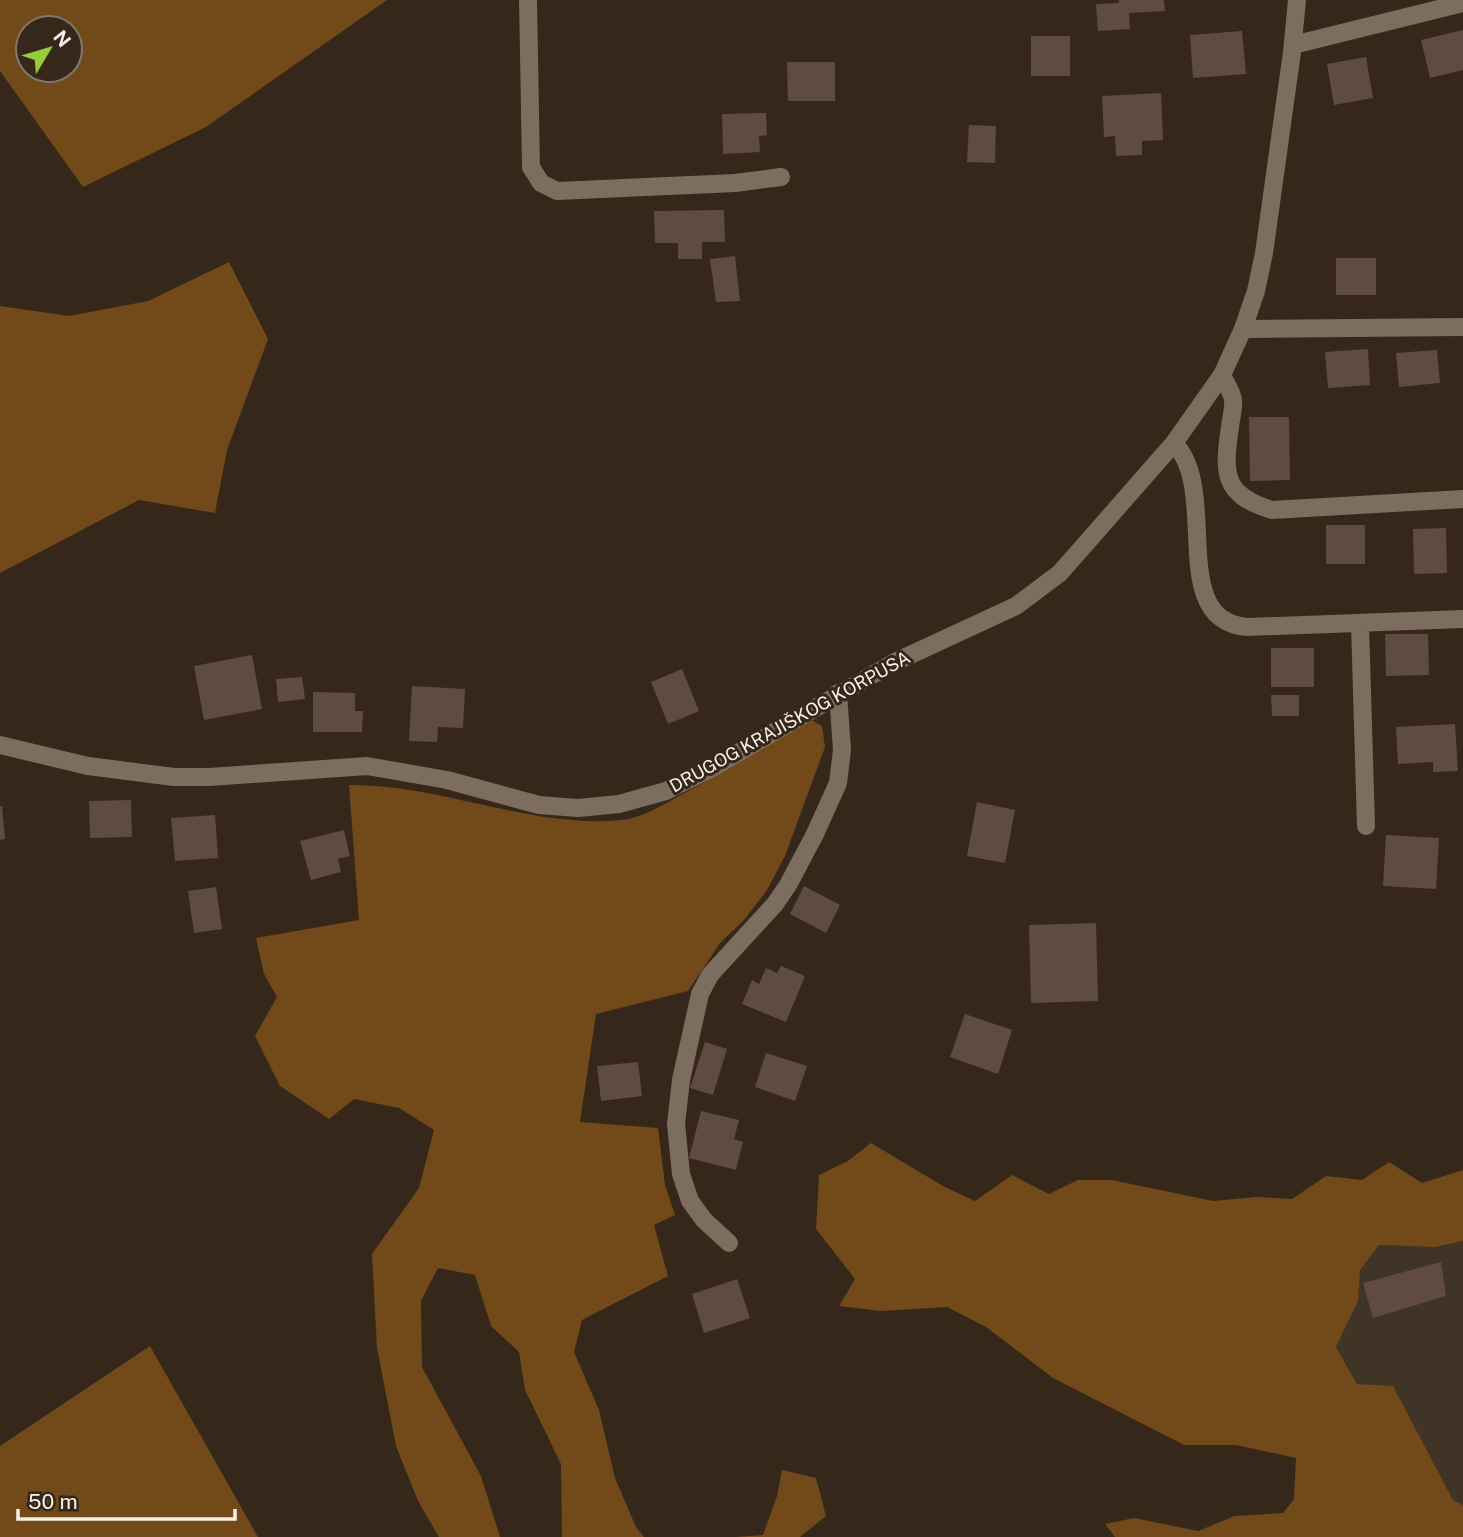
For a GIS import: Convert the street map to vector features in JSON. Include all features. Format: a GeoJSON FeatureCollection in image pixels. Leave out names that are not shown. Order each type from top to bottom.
{"type":"FeatureCollection","features":[{"type":"Feature","properties":{"kind":"street"},"geometry":{"type":"LineString","coordinates":[[528,0],[531,167],[541,183],[557,191],[735,183],[781,177]]}},
{"type":"Feature","properties":{"kind":"street","name":"DRUGOG KRAJIŠKOG KORPUSA"},"geometry":{"type":"LineString","coordinates":[[0,745],[88,766],[174,777],[367,766],[447,780],[539,805],[579,808],[619,804],[666,791],[712,768],[893,663],[1016,606],[1060,573],[1174,443],[1222,375],[1243,329],[1256,291],[1264,253],[1297,0]]}},
{"type":"Feature","properties":{"kind":"street"},"geometry":{"type":"LineString","coordinates":[[1293,45],[1463,3]]}},
{"type":"Feature","properties":{"kind":"street"},"geometry":{"type":"LineString","coordinates":[[1243,329],[1463,327]]}},
{"type":"Feature","properties":{"kind":"street"},"geometry":{"type":"LineString","coordinates":[[1222,375],[1233,398],[1226,453],[1227,474],[1231,485],[1241,498],[1250,504],[1272,510],[1463,499]]}},
{"type":"Feature","properties":{"kind":"street"},"geometry":{"type":"LineString","coordinates":[[1174,443],[1188,463],[1197,513],[1201,583],[1205,601],[1213,613],[1224,622],[1247,627],[1463,619]]}},
{"type":"Feature","properties":{"kind":"street"},"geometry":{"type":"LineString","coordinates":[[1360,624],[1366,826]]}},
{"type":"Feature","properties":{"kind":"street"},"geometry":{"type":"LineString","coordinates":[[729,1243],[704,1220],[690,1201],[681,1174],[676,1124],[681,1080],[700,994],[710,975],[775,904],[788,885],[838,783],[842,750],[838,693]]}},
{"type":"Feature","properties":{"kind":"shaded area"},"geometry":{"type":"Polygon","coordinates":[[[0,0],[387,0],[206,127],[83,187],[0,71],[0,0]]]}},
{"type":"Feature","properties":{"kind":"shaded area"},"geometry":{"type":"Polygon","coordinates":[[[229,262],[268,339],[227,450],[215,513],[139,500],[0,573],[0,306],[69,316],[148,301],[229,262]]]}},
{"type":"Feature","properties":{"kind":"shaded area"},"geometry":{"type":"Polygon","coordinates":[[[808,718],[822,726],[825,747],[785,856],[767,890],[744,920],[720,943],[688,991],[596,1014],[580,1122],[658,1128],[665,1185],[675,1215],[654,1225],[668,1276],[582,1320],[574,1352],[599,1410],[615,1478],[636,1527],[644,1537],[562,1537],[561,1464],[525,1390],[519,1352],[491,1326],[475,1275],[438,1268],[421,1301],[422,1367],[481,1476],[500,1537],[439,1537],[418,1501],[396,1446],[377,1348],[372,1254],[419,1188],[434,1130],[399,1108],[354,1099],[329,1119],[280,1086],[255,1036],[277,997],[264,974],[256,938],[359,920],[349,785],[418,791],[554,818],[588,821],[630,819],[681,795],[808,718]]]}},
{"type":"Feature","properties":{"kind":"shaded area"},"geometry":{"type":"Polygon","coordinates":[[[871,1143],[943,1186],[975,1201],[1012,1175],[1049,1194],[1078,1180],[1112,1180],[1213,1201],[1257,1197],[1292,1199],[1326,1176],[1362,1180],[1389,1162],[1422,1183],[1463,1170],[1463,1241],[1435,1247],[1379,1245],[1360,1270],[1358,1301],[1336,1347],[1357,1384],[1393,1386],[1453,1500],[1463,1505],[1463,1537],[1115,1537],[1105,1524],[1134,1518],[1198,1531],[1235,1516],[1283,1513],[1294,1499],[1296,1458],[1236,1445],[1184,1445],[1053,1378],[986,1327],[947,1307],[881,1311],[839,1306],[855,1279],[816,1229],[819,1175],[848,1161],[871,1143]]]}},
{"type":"Feature","properties":{"kind":"shaded area"},"geometry":{"type":"Polygon","coordinates":[[[1463,1241],[1463,1505],[1453,1500],[1393,1387],[1357,1384],[1336,1347],[1358,1301],[1359,1270],[1379,1245],[1435,1247],[1463,1241]]]}},
{"type":"Feature","properties":{"kind":"shaded area"},"geometry":{"type":"Polygon","coordinates":[[[150,1346],[258,1537],[0,1537],[0,1446],[150,1346]]]}},
{"type":"Feature","properties":{"kind":"shaded area"},"geometry":{"type":"Polygon","coordinates":[[[782,1470],[816,1478],[826,1516],[800,1537],[735,1537],[763,1535],[777,1496],[782,1470]]]}},
{"type":"Feature","properties":{"kind":"building"},"geometry":{"type":"Polygon","coordinates":[[[1119,0],[1164,0],[1165,11],[1129,13],[1130,29],[1098,31],[1096,4],[1119,3],[1119,0]]]}},
{"type":"Feature","properties":{"kind":"building"},"geometry":{"type":"Polygon","coordinates":[[[1463,30],[1463,70],[1430,78],[1421,40],[1463,30]]]}},
{"type":"Feature","properties":{"kind":"building"},"geometry":{"type":"Polygon","coordinates":[[[1242,31],[1246,74],[1193,78],[1190,35],[1242,31]]]}},
{"type":"Feature","properties":{"kind":"building"},"geometry":{"type":"Polygon","coordinates":[[[1031,36],[1070,36],[1070,76],[1031,76],[1031,36]]]}},
{"type":"Feature","properties":{"kind":"building"},"geometry":{"type":"Polygon","coordinates":[[[1366,57],[1373,98],[1334,105],[1327,64],[1366,57]]]}},
{"type":"Feature","properties":{"kind":"building"},"geometry":{"type":"Polygon","coordinates":[[[787,62],[835,62],[835,101],[788,101],[787,62]]]}},
{"type":"Feature","properties":{"kind":"building"},"geometry":{"type":"Polygon","coordinates":[[[1161,93],[1163,140],[1142,141],[1142,155],[1116,156],[1115,136],[1104,137],[1102,96],[1161,93]]]}},
{"type":"Feature","properties":{"kind":"building"},"geometry":{"type":"Polygon","coordinates":[[[766,113],[767,135],[759,136],[760,152],[723,154],[722,114],[766,113]]]}},
{"type":"Feature","properties":{"kind":"building"},"geometry":{"type":"Polygon","coordinates":[[[969,125],[996,126],[995,163],[967,162],[969,125]]]}},
{"type":"Feature","properties":{"kind":"building"},"geometry":{"type":"Polygon","coordinates":[[[724,210],[725,242],[702,242],[702,259],[678,259],[678,243],[655,243],[654,211],[724,210]]]}},
{"type":"Feature","properties":{"kind":"building"},"geometry":{"type":"Polygon","coordinates":[[[735,256],[740,301],[716,302],[710,259],[735,256]]]}},
{"type":"Feature","properties":{"kind":"building"},"geometry":{"type":"Polygon","coordinates":[[[1336,258],[1376,258],[1376,295],[1336,295],[1336,258]]]}},
{"type":"Feature","properties":{"kind":"building"},"geometry":{"type":"Polygon","coordinates":[[[1368,349],[1370,385],[1328,388],[1325,352],[1368,349]]]}},
{"type":"Feature","properties":{"kind":"building"},"geometry":{"type":"Polygon","coordinates":[[[1437,350],[1440,383],[1399,387],[1396,353],[1437,350]]]}},
{"type":"Feature","properties":{"kind":"building"},"geometry":{"type":"Polygon","coordinates":[[[1249,417],[1289,417],[1290,480],[1250,481],[1249,417]]]}},
{"type":"Feature","properties":{"kind":"building"},"geometry":{"type":"Polygon","coordinates":[[[1326,525],[1365,525],[1365,564],[1326,564],[1326,525]]]}},
{"type":"Feature","properties":{"kind":"building"},"geometry":{"type":"Polygon","coordinates":[[[1446,528],[1447,573],[1414,574],[1413,529],[1446,528]]]}},
{"type":"Feature","properties":{"kind":"building"},"geometry":{"type":"Polygon","coordinates":[[[1385,634],[1428,634],[1429,675],[1386,676],[1385,634]]]}},
{"type":"Feature","properties":{"kind":"building"},"geometry":{"type":"Polygon","coordinates":[[[1271,648],[1314,648],[1314,687],[1271,687],[1271,648]]]}},
{"type":"Feature","properties":{"kind":"building"},"geometry":{"type":"Polygon","coordinates":[[[252,655],[262,709],[204,720],[194,666],[252,655]]]}},
{"type":"Feature","properties":{"kind":"building"},"geometry":{"type":"Polygon","coordinates":[[[682,669],[699,711],[668,724],[651,682],[682,669]]]}},
{"type":"Feature","properties":{"kind":"building"},"geometry":{"type":"Polygon","coordinates":[[[302,677],[305,699],[278,702],[276,679],[302,677]]]}},
{"type":"Feature","properties":{"kind":"building"},"geometry":{"type":"Polygon","coordinates":[[[412,686],[465,689],[463,728],[438,727],[437,742],[409,741],[412,686]]]}},
{"type":"Feature","properties":{"kind":"building"},"geometry":{"type":"Polygon","coordinates":[[[313,692],[355,693],[355,711],[363,711],[362,732],[313,732],[313,692]]]}},
{"type":"Feature","properties":{"kind":"building"},"geometry":{"type":"Polygon","coordinates":[[[1271,695],[1299,695],[1299,716],[1272,716],[1271,695]]]}},
{"type":"Feature","properties":{"kind":"building"},"geometry":{"type":"Polygon","coordinates":[[[1455,724],[1458,771],[1433,772],[1433,762],[1398,764],[1396,727],[1455,724]]]}},
{"type":"Feature","properties":{"kind":"building"},"geometry":{"type":"Polygon","coordinates":[[[131,800],[132,837],[90,838],[89,801],[131,800]]]}},
{"type":"Feature","properties":{"kind":"building"},"geometry":{"type":"Polygon","coordinates":[[[977,802],[1015,810],[1005,863],[967,856],[977,802]]]}},
{"type":"Feature","properties":{"kind":"building"},"geometry":{"type":"Polygon","coordinates":[[[0,806],[5,839],[0,840],[0,806]]]}},
{"type":"Feature","properties":{"kind":"building"},"geometry":{"type":"Polygon","coordinates":[[[215,815],[218,858],[175,861],[171,818],[215,815]]]}},
{"type":"Feature","properties":{"kind":"building"},"geometry":{"type":"Polygon","coordinates":[[[344,830],[350,856],[338,859],[341,872],[311,880],[300,841],[344,830]]]}},
{"type":"Feature","properties":{"kind":"building"},"geometry":{"type":"Polygon","coordinates":[[[1386,835],[1439,838],[1436,889],[1383,886],[1386,835]]]}},
{"type":"Feature","properties":{"kind":"building"},"geometry":{"type":"Polygon","coordinates":[[[804,886],[840,905],[826,933],[790,914],[804,886]]]}},
{"type":"Feature","properties":{"kind":"building"},"geometry":{"type":"Polygon","coordinates":[[[216,887],[222,929],[194,933],[188,891],[216,887]]]}},
{"type":"Feature","properties":{"kind":"building"},"geometry":{"type":"Polygon","coordinates":[[[1096,923],[1098,1001],[1031,1003],[1029,925],[1096,923]]]}},
{"type":"Feature","properties":{"kind":"building"},"geometry":{"type":"Polygon","coordinates":[[[781,966],[805,976],[786,1022],[742,1004],[752,980],[759,984],[766,968],[777,973],[781,966]]]}},
{"type":"Feature","properties":{"kind":"building"},"geometry":{"type":"Polygon","coordinates":[[[965,1014],[1012,1030],[998,1074],[950,1057],[965,1014]]]}},
{"type":"Feature","properties":{"kind":"building"},"geometry":{"type":"Polygon","coordinates":[[[705,1042],[727,1049],[713,1095],[690,1088],[705,1042]]]}},
{"type":"Feature","properties":{"kind":"building"},"geometry":{"type":"Polygon","coordinates":[[[766,1053],[807,1066],[795,1101],[755,1087],[766,1053]]]}},
{"type":"Feature","properties":{"kind":"building"},"geometry":{"type":"Polygon","coordinates":[[[638,1062],[642,1096],[601,1101],[597,1066],[638,1062]]]}},
{"type":"Feature","properties":{"kind":"building"},"geometry":{"type":"Polygon","coordinates":[[[701,1111],[739,1120],[734,1139],[743,1142],[736,1170],[689,1158],[701,1111]]]}},
{"type":"Feature","properties":{"kind":"building"},"geometry":{"type":"Polygon","coordinates":[[[1441,1262],[1446,1296],[1373,1318],[1363,1283],[1441,1262]]]}},
{"type":"Feature","properties":{"kind":"building"},"geometry":{"type":"Polygon","coordinates":[[[737,1279],[750,1318],[704,1333],[692,1294],[737,1279]]]}}]}
